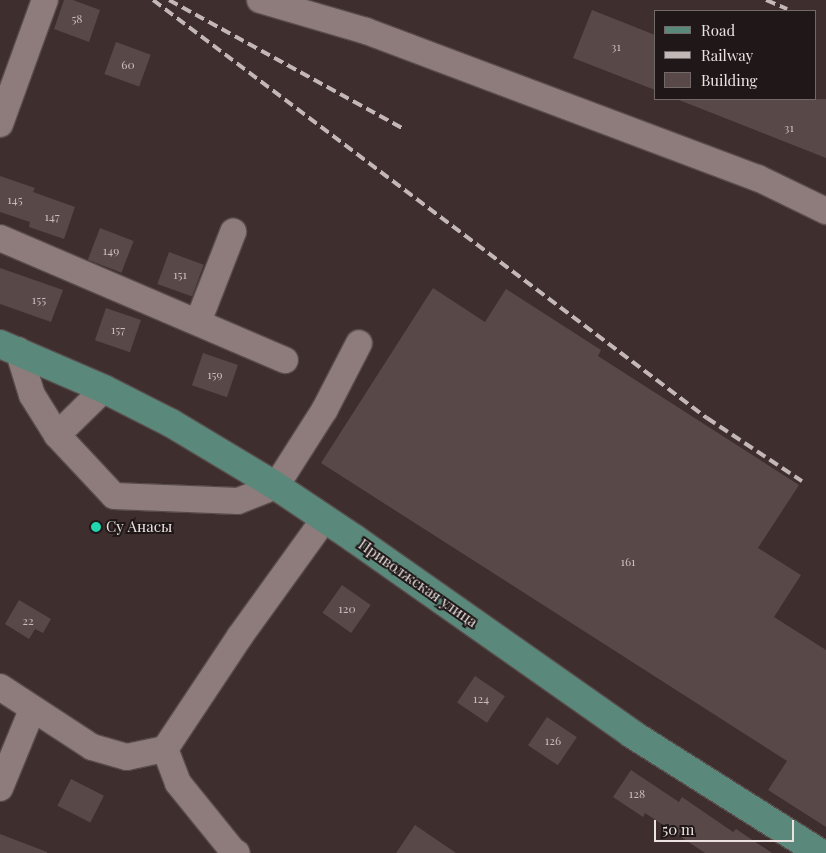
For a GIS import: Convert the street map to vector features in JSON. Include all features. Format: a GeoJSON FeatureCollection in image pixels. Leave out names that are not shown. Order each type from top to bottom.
{"type":"FeatureCollection","features":[{"type":"Feature","properties":{"kind":"main road","name":"Приволжская улица"},"geometry":{"type":"LineString","coordinates":[[9,347],[104,389],[171,423],[276,486],[325,518],[632,734],[820,853]]}},
{"type":"Feature","properties":{"kind":"street"},"geometry":{"type":"LineString","coordinates":[[0,124],[45,0]]}},
{"type":"Feature","properties":{"kind":"street"},"geometry":{"type":"LineString","coordinates":[[260,0],[366,31],[758,178],[826,211]]}},
{"type":"Feature","properties":{"kind":"street"},"geometry":{"type":"LineString","coordinates":[[198,322],[233,232]]}},
{"type":"Feature","properties":{"kind":"street"},"geometry":{"type":"LineString","coordinates":[[0,238],[285,360]]}},
{"type":"Feature","properties":{"kind":"street"},"geometry":{"type":"LineString","coordinates":[[9,347],[32,395],[57,436],[114,496],[238,501],[276,486],[325,409],[359,343]]}},
{"type":"Feature","properties":{"kind":"street"},"geometry":{"type":"LineString","coordinates":[[57,436],[104,389]]}},
{"type":"Feature","properties":{"kind":"street"},"geometry":{"type":"LineString","coordinates":[[0,687],[32,710],[92,747],[127,757],[165,749],[240,636],[325,518]]}},
{"type":"Feature","properties":{"kind":"street"},"geometry":{"type":"LineString","coordinates":[[0,788],[32,710]]}},
{"type":"Feature","properties":{"kind":"street"},"geometry":{"type":"LineString","coordinates":[[165,749],[178,782],[234,852]]}},
{"type":"Feature","properties":{"kind":"building"},"geometry":{"type":"Polygon","coordinates":[[[64,0],[73,0],[100,10],[89,42],[54,29],[64,0]]]}},
{"type":"Feature","properties":{"kind":"building"},"geometry":{"type":"Polygon","coordinates":[[[592,10],[654,35],[654,90],[573,58],[592,10]]]}},
{"type":"Feature","properties":{"kind":"building"},"geometry":{"type":"Polygon","coordinates":[[[116,42],[151,55],[139,87],[104,74],[116,42]]]}},
{"type":"Feature","properties":{"kind":"building"},"geometry":{"type":"Polygon","coordinates":[[[826,99],[826,158],[679,100],[816,100],[826,99]]]}},
{"type":"Feature","properties":{"kind":"building"},"geometry":{"type":"Polygon","coordinates":[[[0,176],[35,188],[33,192],[75,207],[64,239],[29,227],[30,222],[0,212],[0,176]]]}},
{"type":"Feature","properties":{"kind":"building"},"geometry":{"type":"Polygon","coordinates":[[[100,228],[134,241],[121,273],[88,260],[100,228]]]}},
{"type":"Feature","properties":{"kind":"building"},"geometry":{"type":"Polygon","coordinates":[[[169,252],[204,265],[192,297],[157,284],[169,252]]]}},
{"type":"Feature","properties":{"kind":"building"},"geometry":{"type":"Polygon","coordinates":[[[0,268],[63,290],[51,322],[0,304],[0,268]]]}},
{"type":"Feature","properties":{"kind":"building"},"geometry":{"type":"Polygon","coordinates":[[[433,288],[485,322],[506,289],[601,350],[598,356],[799,485],[758,548],[801,575],[774,617],[826,650],[826,827],[768,790],[787,761],[321,463],[433,288]]]}},
{"type":"Feature","properties":{"kind":"building"},"geometry":{"type":"Polygon","coordinates":[[[106,308],[141,320],[130,352],[95,340],[106,308]]]}},
{"type":"Feature","properties":{"kind":"building"},"geometry":{"type":"Polygon","coordinates":[[[203,353],[238,365],[227,397],[192,385],[203,353]]]}},
{"type":"Feature","properties":{"kind":"building"},"geometry":{"type":"Polygon","coordinates":[[[342,585],[371,605],[351,633],[322,613],[342,585]]]}},
{"type":"Feature","properties":{"kind":"building"},"geometry":{"type":"Polygon","coordinates":[[[19,600],[51,619],[43,633],[35,629],[29,639],[5,624],[19,600]]]}},
{"type":"Feature","properties":{"kind":"building"},"geometry":{"type":"Polygon","coordinates":[[[475,676],[505,696],[487,723],[457,703],[475,676]]]}},
{"type":"Feature","properties":{"kind":"building"},"geometry":{"type":"Polygon","coordinates":[[[547,717],[577,737],[558,765],[528,745],[547,717]]]}},
{"type":"Feature","properties":{"kind":"building"},"geometry":{"type":"Polygon","coordinates":[[[631,770],[679,802],[682,797],[733,832],[736,829],[772,853],[705,853],[645,813],[643,817],[613,797],[631,770]]]}},
{"type":"Feature","properties":{"kind":"building"},"geometry":{"type":"Polygon","coordinates":[[[71,779],[104,796],[90,823],[57,806],[71,779]]]}},
{"type":"Feature","properties":{"kind":"building"},"geometry":{"type":"Polygon","coordinates":[[[415,825],[456,853],[396,853],[415,825]]]}},
{"type":"Feature","properties":{"kind":"building"},"geometry":{"type":"Polygon","coordinates":[[[0,834],[47,852],[47,853],[0,853],[0,834]]]}},
{"type":"Feature","properties":{"kind":"railway"},"geometry":{"type":"LineString","coordinates":[[153,0],[707,418],[802,481]]}},
{"type":"Feature","properties":{"kind":"railway"},"geometry":{"type":"LineString","coordinates":[[169,0],[405,130]]}},
{"type":"Feature","properties":{"kind":"railway"},"geometry":{"type":"LineString","coordinates":[[766,0],[787,9]]}},
{"type":"Feature","properties":{"kind":"place","name":"Су Анасы"},"geometry":{"type":"Point","coordinates":[96,527]}}]}
